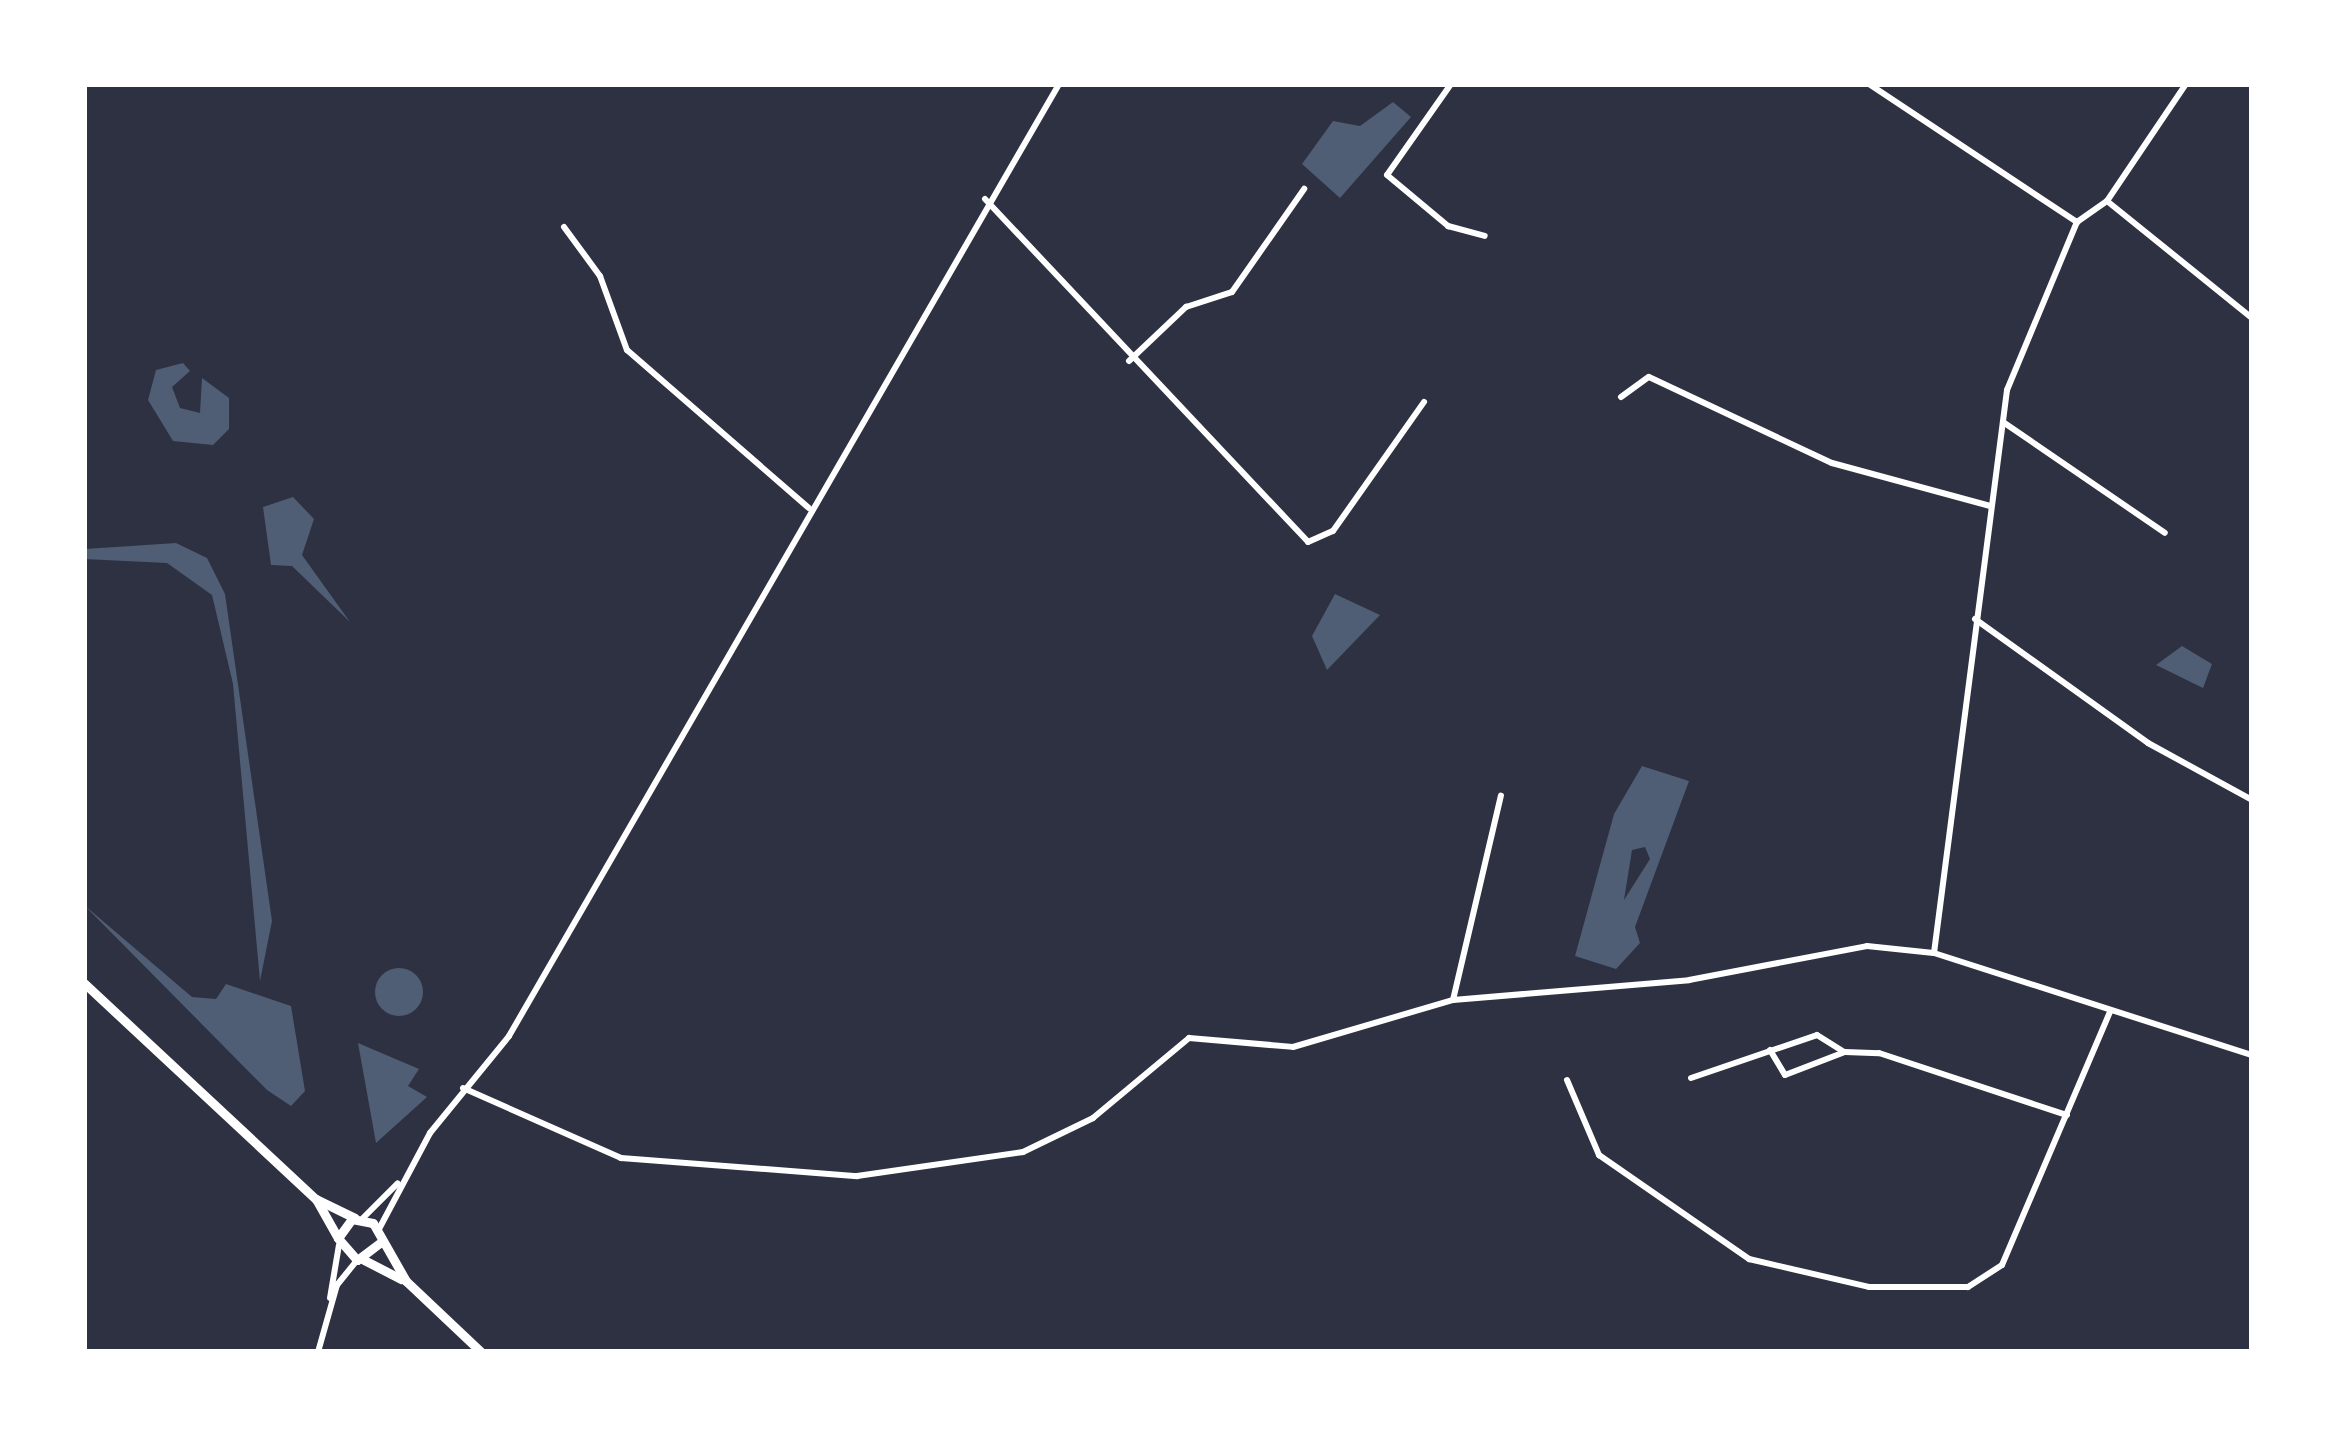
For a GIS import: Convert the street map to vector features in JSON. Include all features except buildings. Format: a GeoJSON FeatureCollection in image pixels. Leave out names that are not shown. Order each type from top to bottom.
{"type":"FeatureCollection","features":[{"type":"Feature","properties":{"kind":"main road"},"geometry":{"type":"LineString","coordinates":[[84,983],[316,1198],[359,1218],[380,1236],[406,1281],[481,1352]]}},
{"type":"Feature","properties":{"kind":"main road"},"geometry":{"type":"LineString","coordinates":[[316,1198],[338,1241],[361,1260],[406,1281]]}},
{"type":"Feature","properties":{"kind":"main road"},"geometry":{"type":"LineString","coordinates":[[338,1241],[359,1218]]}},
{"type":"Feature","properties":{"kind":"main road"},"geometry":{"type":"LineString","coordinates":[[361,1260],[380,1236]]}},
{"type":"Feature","properties":{"kind":"street"},"geometry":{"type":"LineString","coordinates":[[359,1218],[400,1181],[463,1088],[509,1036],[986,199],[1059,84]]}},
{"type":"Feature","properties":{"kind":"street"},"geometry":{"type":"LineString","coordinates":[[1450,84],[1387,175],[1448,226],[1485,236]]}},
{"type":"Feature","properties":{"kind":"street"},"geometry":{"type":"LineString","coordinates":[[1869,84],[2077,222]]}},
{"type":"Feature","properties":{"kind":"street"},"geometry":{"type":"LineString","coordinates":[[1934,953],[2002,421],[2022,335],[2077,222],[2107,200],[2186,84]]}},
{"type":"Feature","properties":{"kind":"street"},"geometry":{"type":"LineString","coordinates":[[1129,361],[1186,308],[1232,292],[1304,189]]}},
{"type":"Feature","properties":{"kind":"street"},"geometry":{"type":"LineString","coordinates":[[986,199],[1129,361],[1308,542],[1334,531],[1424,402]]}},
{"type":"Feature","properties":{"kind":"street"},"geometry":{"type":"LineString","coordinates":[[2107,200],[2252,318]]}},
{"type":"Feature","properties":{"kind":"street"},"geometry":{"type":"LineString","coordinates":[[564,227],[601,276],[627,350],[809,508]]}},
{"type":"Feature","properties":{"kind":"street"},"geometry":{"type":"LineString","coordinates":[[1622,397],[1632,379],[1649,377],[1832,463],[1990,506]]}},
{"type":"Feature","properties":{"kind":"street"},"geometry":{"type":"LineString","coordinates":[[2002,421],[2165,533]]}},
{"type":"Feature","properties":{"kind":"street"},"geometry":{"type":"LineString","coordinates":[[1975,619],[2148,743],[2252,800]]}},
{"type":"Feature","properties":{"kind":"street"},"geometry":{"type":"LineString","coordinates":[[1453,1000],[1502,796]]}},
{"type":"Feature","properties":{"kind":"street"},"geometry":{"type":"LineString","coordinates":[[463,1088],[621,1158],[856,1176],[1023,1152],[1093,1118],[1189,1038],[1294,1047],[1453,1000],[1689,980],[1829,948],[1934,953],[2252,1055]]}},
{"type":"Feature","properties":{"kind":"street"},"geometry":{"type":"LineString","coordinates":[[1567,1080],[1599,1155],[1730,1248],[1868,1287],[1968,1287],[1996,1274],[2110,1010]]}},
{"type":"Feature","properties":{"kind":"street"},"geometry":{"type":"LineString","coordinates":[[1691,1078],[1817,1035],[1845,1052],[1913,1060],[2067,1115]]}},
{"type":"Feature","properties":{"kind":"street"},"geometry":{"type":"LineString","coordinates":[[1770,1050],[1785,1076],[1845,1052]]}},
{"type":"Feature","properties":{"kind":"street"},"geometry":{"type":"LineString","coordinates":[[380,1236],[400,1181]]}},
{"type":"Feature","properties":{"kind":"street"},"geometry":{"type":"LineString","coordinates":[[318,1352],[330,1307],[338,1241]]}},
{"type":"Feature","properties":{"kind":"street"},"geometry":{"type":"LineString","coordinates":[[330,1307],[361,1260]]}},
{"type":"Feature","properties":{"kind":"water"},"geometry":{"type":"Polygon","coordinates":[[[1393,102],[1411,117],[1340,198],[1302,164],[1333,121],[1360,126],[1393,102]]]}},
{"type":"Feature","properties":{"kind":"water"},"geometry":{"type":"Polygon","coordinates":[[[183,363],[190,371],[172,387],[180,408],[200,413],[202,378],[229,398],[229,429],[213,445],[173,441],[148,400],[156,370],[183,363]]]}},
{"type":"Feature","properties":{"kind":"water"},"geometry":{"type":"Polygon","coordinates":[[[293,497],[314,519],[302,555],[350,622],[292,566],[271,565],[263,507],[293,497]]]}},
{"type":"Feature","properties":{"kind":"water"},"geometry":{"type":"Polygon","coordinates":[[[176,543],[207,558],[225,594],[272,921],[260,981],[233,684],[212,595],[167,563],[84,559],[85,549],[176,543]]]}},
{"type":"Feature","properties":{"kind":"water"},"geometry":{"type":"Polygon","coordinates":[[[1335,594],[1380,615],[1327,670],[1312,636],[1335,594]]]}},
{"type":"Feature","properties":{"kind":"water"},"geometry":{"type":"Polygon","coordinates":[[[2182,646],[2212,664],[2203,688],[2156,665],[2182,646]]]}},
{"type":"Feature","properties":{"kind":"water"},"geometry":{"type":"Polygon","coordinates":[[[1642,766],[1689,781],[1635,927],[1640,943],[1616,969],[1575,956],[1614,814],[1642,766]],[[1645,847],[1632,850],[1624,900],[1650,859],[1645,847]]]}},
{"type":"Feature","properties":{"kind":"water"},"geometry":{"type":"Polygon","coordinates":[[[84,905],[192,997],[216,999],[226,984],[291,1006],[305,1091],[291,1106],[267,1090],[84,905]]]}},
{"type":"Feature","properties":{"kind":"water"},"geometry":{"type":"Polygon","coordinates":[[[399,968],[416,975],[423,992],[416,1009],[399,1016],[382,1009],[375,992],[382,975],[399,968]]]}},
{"type":"Feature","properties":{"kind":"water"},"geometry":{"type":"Polygon","coordinates":[[[358,1043],[419,1069],[408,1086],[427,1097],[376,1143],[358,1043]]]}}]}
